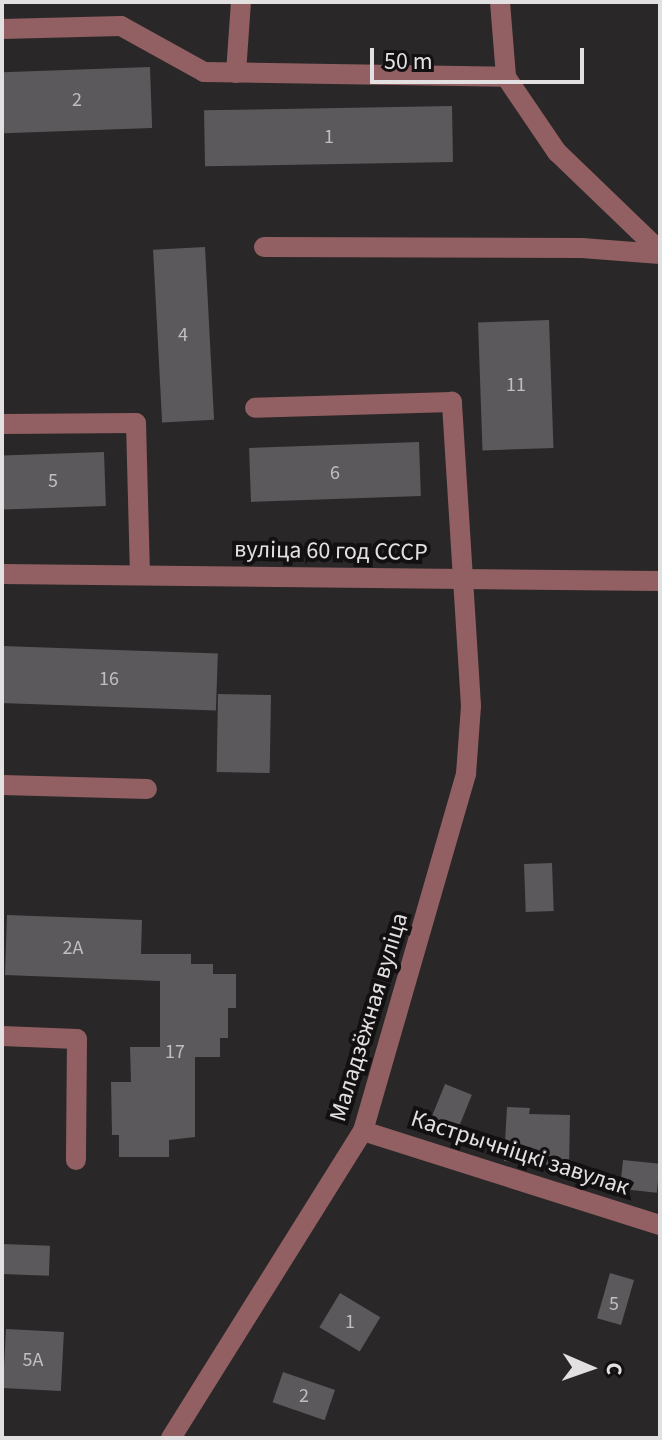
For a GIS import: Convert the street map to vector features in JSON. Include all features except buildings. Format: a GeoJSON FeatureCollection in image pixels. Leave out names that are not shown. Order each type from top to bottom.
{"type":"FeatureCollection","features":[{"type":"Feature","properties":{"kind":"street"},"geometry":{"type":"LineString","coordinates":[[236,73],[241,2]]}},
{"type":"Feature","properties":{"kind":"street"},"geometry":{"type":"LineString","coordinates":[[500,2],[506,77],[557,152],[660,253]]}},
{"type":"Feature","properties":{"kind":"street"},"geometry":{"type":"LineString","coordinates":[[2,29],[121,26],[204,72],[506,77]]}},
{"type":"Feature","properties":{"kind":"street"},"geometry":{"type":"LineString","coordinates":[[264,247],[582,248],[660,253]]}},
{"type":"Feature","properties":{"kind":"street","name":"Маладзёжная вуліца"},"geometry":{"type":"LineString","coordinates":[[171,1438],[363,1131],[466,774],[471,706],[460,579],[452,402],[255,408]]}},
{"type":"Feature","properties":{"kind":"street"},"geometry":{"type":"LineString","coordinates":[[2,424],[136,423],[140,575]]}},
{"type":"Feature","properties":{"kind":"street","name":"вуліца 60 год СССР"},"geometry":{"type":"LineString","coordinates":[[2,574],[660,581]]}},
{"type":"Feature","properties":{"kind":"street"},"geometry":{"type":"LineString","coordinates":[[2,785],[147,789]]}},
{"type":"Feature","properties":{"kind":"street"},"geometry":{"type":"LineString","coordinates":[[2,1036],[77,1039],[76,1160]]}},
{"type":"Feature","properties":{"kind":"street","name":"Кастрычніцкі завулак"},"geometry":{"type":"LineString","coordinates":[[363,1131],[660,1225]]}}]}
